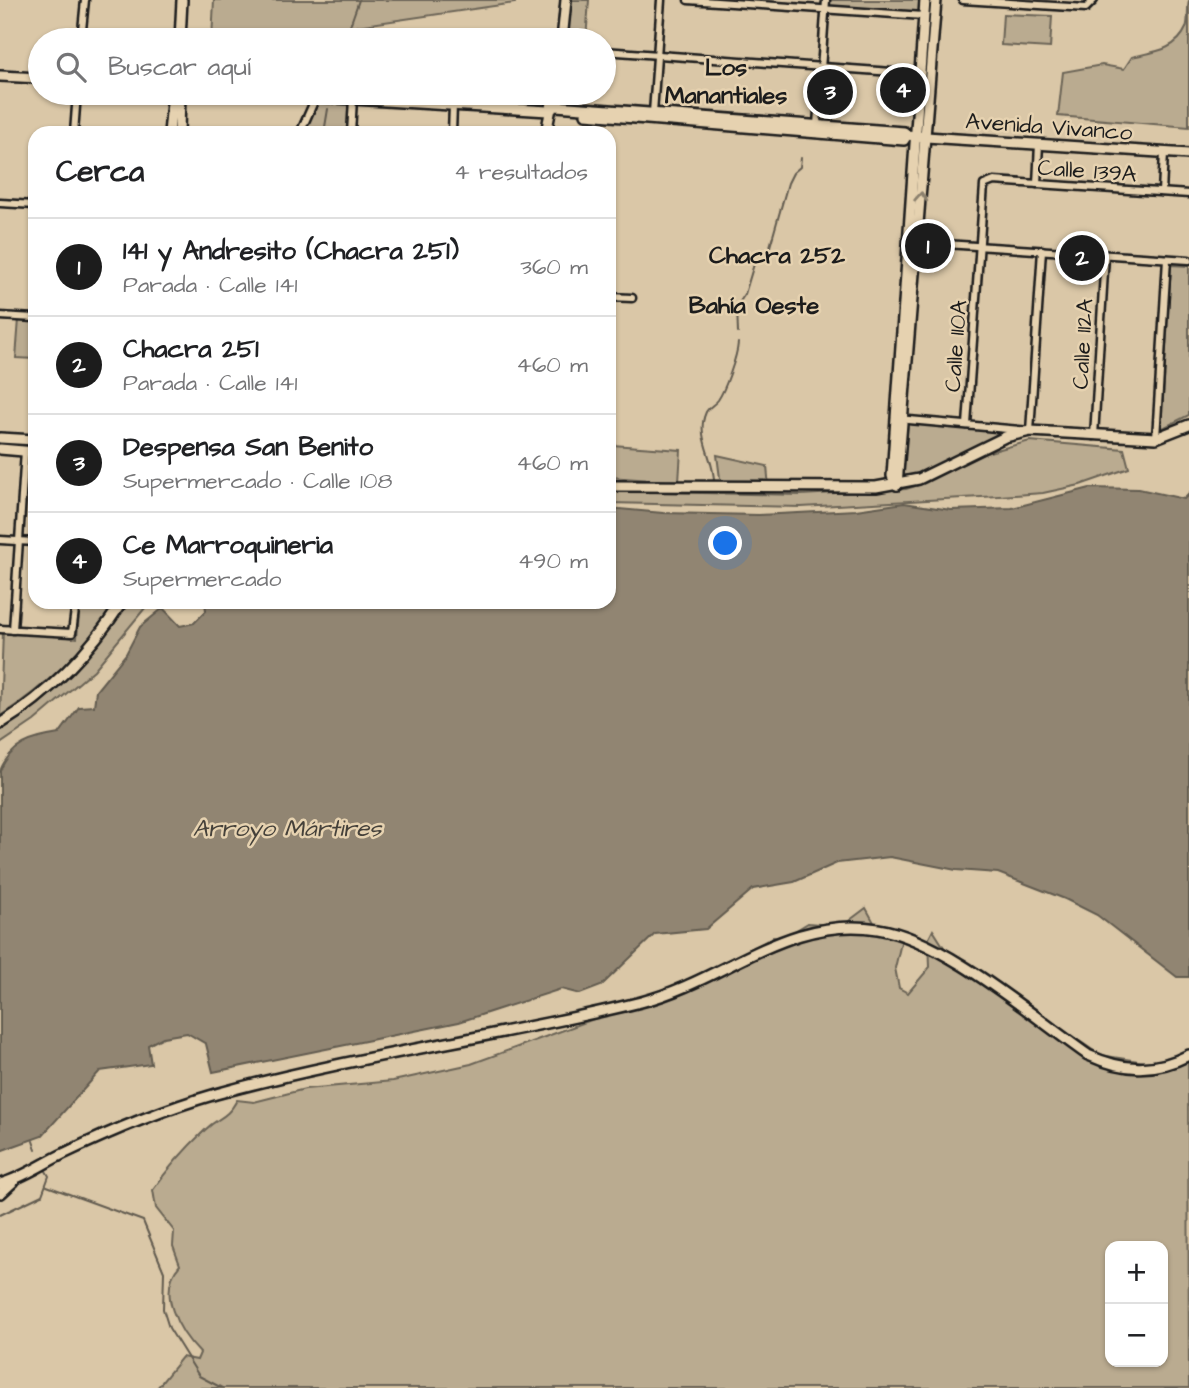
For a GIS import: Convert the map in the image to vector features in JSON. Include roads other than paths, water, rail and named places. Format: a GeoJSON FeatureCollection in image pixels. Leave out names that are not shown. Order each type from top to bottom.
{"type":"FeatureCollection","features":[{"type":"Feature","properties":{"kind":"main road"},"geometry":{"type":"LineString","coordinates":[[181,28],[182,0]]}},
{"type":"Feature","properties":{"kind":"main road"},"geometry":{"type":"LineString","coordinates":[[563,28],[566,0]]}},
{"type":"Feature","properties":{"kind":"main road"},"geometry":{"type":"LineString","coordinates":[[897,485],[925,0]]}},
{"type":"Feature","properties":{"kind":"main road"},"geometry":{"type":"LineString","coordinates":[[916,136],[936,0]]}},
{"type":"Feature","properties":{"kind":"main road"},"geometry":{"type":"LineString","coordinates":[[0,76],[28,77]]}},
{"type":"Feature","properties":{"kind":"main road"},"geometry":{"type":"LineString","coordinates":[[170,126],[172,105]]}},
{"type":"Feature","properties":{"kind":"main road"},"geometry":{"type":"LineString","coordinates":[[179,126],[180,105]]}},
{"type":"Feature","properties":{"kind":"main road","name":"Avenida Vivanco"},"geometry":{"type":"LineString","coordinates":[[453,105],[551,110],[904,140],[916,136]]}},
{"type":"Feature","properties":{"kind":"main road"},"geometry":{"type":"LineString","coordinates":[[548,126],[552,105]]}},
{"type":"Feature","properties":{"kind":"main road","name":"Avenida Vivanco"},"geometry":{"type":"LineString","coordinates":[[551,110],[556,106],[904,132],[916,136],[1189,154]]}},
{"type":"Feature","properties":{"kind":"main road"},"geometry":{"type":"LineString","coordinates":[[616,486],[781,489],[897,485],[919,479],[1005,437],[1030,431],[1156,438],[1189,425]]}},
{"type":"Feature","properties":{"kind":"main road"},"geometry":{"type":"LineString","coordinates":[[0,438],[28,440]]}},
{"type":"Feature","properties":{"kind":"main road"},"geometry":{"type":"LineString","coordinates":[[0,449],[28,451]]}},
{"type":"Feature","properties":{"kind":"main road"},"geometry":{"type":"LineString","coordinates":[[0,724],[41,695],[75,662],[117,609]]}},
{"type":"Feature","properties":{"kind":"main road"},"geometry":{"type":"LineString","coordinates":[[0,1191],[15,1180],[108,1133],[157,1113],[216,1095],[643,1002],[714,975],[783,939],[812,930],[842,926],[877,928],[903,934],[945,954],[1088,1055],[1105,1063],[1136,1069],[1154,1068],[1189,1055]]}},
{"type":"Feature","properties":{"kind":"street"},"geometry":{"type":"LineString","coordinates":[[82,28],[85,0]]}},
{"type":"Feature","properties":{"kind":"street"},"geometry":{"type":"LineString","coordinates":[[653,113],[661,0]]}},
{"type":"Feature","properties":{"kind":"street"},"geometry":{"type":"LineString","coordinates":[[688,0],[924,16]]}},
{"type":"Feature","properties":{"kind":"street"},"geometry":{"type":"LineString","coordinates":[[817,125],[825,0]]}},
{"type":"Feature","properties":{"kind":"street"},"geometry":{"type":"LineString","coordinates":[[963,0],[1086,8],[1092,3]]}},
{"type":"Feature","properties":{"kind":"street"},"geometry":{"type":"LineString","coordinates":[[616,52],[920,74]]}},
{"type":"Feature","properties":{"kind":"street"},"geometry":{"type":"LineString","coordinates":[[75,126],[76,105]]}},
{"type":"Feature","properties":{"kind":"street"},"geometry":{"type":"LineString","coordinates":[[303,126],[312,105]]}},
{"type":"Feature","properties":{"kind":"street"},"geometry":{"type":"LineString","coordinates":[[351,126],[353,105]]}},
{"type":"Feature","properties":{"kind":"street"},"geometry":{"type":"LineString","coordinates":[[452,126],[453,105]]}},
{"type":"Feature","properties":{"kind":"street"},"geometry":{"type":"LineString","coordinates":[[1037,184],[1039,144]]}},
{"type":"Feature","properties":{"kind":"street"},"geometry":{"type":"LineString","coordinates":[[1162,192],[1164,153]]}},
{"type":"Feature","properties":{"kind":"street","name":"Calle 139A"},"geometry":{"type":"LineString","coordinates":[[984,185],[994,181],[1189,194]]}},
{"type":"Feature","properties":{"kind":"street","name":"Calle 110A"},"geometry":{"type":"LineString","coordinates":[[967,425],[984,185]]}},
{"type":"Feature","properties":{"kind":"street"},"geometry":{"type":"LineString","coordinates":[[0,203],[28,205]]}},
{"type":"Feature","properties":{"kind":"street"},"geometry":{"type":"LineString","coordinates":[[913,242],[1189,260]]}},
{"type":"Feature","properties":{"kind":"street"},"geometry":{"type":"LineString","coordinates":[[900,419],[1030,431],[1042,250]]}},
{"type":"Feature","properties":{"kind":"street","name":"Calle 112A"},"geometry":{"type":"LineString","coordinates":[[1094,436],[1105,254]]}},
{"type":"Feature","properties":{"kind":"street"},"geometry":{"type":"LineString","coordinates":[[1156,438],[1167,259]]}},
{"type":"Feature","properties":{"kind":"street"},"geometry":{"type":"LineString","coordinates":[[616,297],[632,298]]}},
{"type":"Feature","properties":{"kind":"street"},"geometry":{"type":"LineString","coordinates":[[0,316],[28,318]]}},
{"type":"Feature","properties":{"kind":"street"},"geometry":{"type":"LineString","coordinates":[[13,630],[28,469]]}},
{"type":"Feature","properties":{"kind":"street"},"geometry":{"type":"LineString","coordinates":[[0,540],[28,542]]}},
{"type":"Feature","properties":{"kind":"street"},"geometry":{"type":"LineString","coordinates":[[0,629],[72,633],[75,609]]}},
{"type":"Feature","properties":{"kind":"water","name":"Arroyo Mártires"},"geometry":{"type":"Polygon","coordinates":[[[1090,488],[1139,489],[1184,499],[1189,494],[1189,977],[1177,977],[1097,915],[1065,899],[998,873],[956,870],[890,857],[837,863],[794,882],[753,889],[706,929],[655,934],[601,986],[580,994],[561,989],[459,1022],[213,1072],[206,1044],[187,1033],[163,1037],[148,1045],[151,1064],[100,1071],[42,1136],[0,1151],[0,771],[16,748],[31,740],[59,734],[79,707],[94,706],[96,691],[126,654],[140,627],[162,609],[180,626],[194,623],[206,609],[616,609],[616,509],[663,513],[759,515],[856,510],[904,503],[951,510],[1012,508],[1090,488]]]}},
{"type":"Feature","properties":{"kind":"waterway"},"geometry":{"type":"LineString","coordinates":[[349,28],[359,0]]}},
{"type":"Feature","properties":{"kind":"waterway"},"geometry":{"type":"LineString","coordinates":[[325,126],[328,109]]}},
{"type":"Feature","properties":{"kind":"waterway"},"geometry":{"type":"LineString","coordinates":[[738,333],[737,306],[745,294],[754,264],[769,250],[788,183],[800,167],[801,158]]}},
{"type":"Feature","properties":{"kind":"waterway"},"geometry":{"type":"LineString","coordinates":[[714,481],[703,421],[707,410],[718,400],[724,389],[738,343]]}},
{"type":"Feature","properties":{"kind":"waterway"},"geometry":{"type":"LineString","coordinates":[[33,1141],[36,1150]]}},
{"type":"Feature","properties":{"kind":"waterway"},"geometry":{"type":"LineString","coordinates":[[0,1215],[42,1195],[49,1176],[46,1171]]}},
{"type":"Feature","properties":{"kind":"waterway"},"geometry":{"type":"LineString","coordinates":[[47,1186],[143,1221],[164,1272],[163,1309],[169,1328],[199,1376],[222,1388]]}},
{"type":"Feature","properties":{"kind":"place","name":"Ce Marroquineria"},"geometry":{"type":"Point","coordinates":[903,90]}},
{"type":"Feature","properties":{"kind":"place","name":"Despensa San Benito"},"geometry":{"type":"Point","coordinates":[830,92]}},
{"type":"Feature","properties":{"kind":"place","name":"141 y Andresito (Chacra 251)"},"geometry":{"type":"Point","coordinates":[928,246]}},
{"type":"Feature","properties":{"kind":"place","name":"Chacra 251"},"geometry":{"type":"Point","coordinates":[1082,258]}},
{"type":"Feature","properties":{"kind":"district","name":"Los Manantiales"},"geometry":{"type":"Point","coordinates":[726,81]}},
{"type":"Feature","properties":{"kind":"district","name":"Chacra 252"},"geometry":{"type":"Point","coordinates":[777,255]}},
{"type":"Feature","properties":{"kind":"district","name":"Bahía Oeste"},"geometry":{"type":"Point","coordinates":[754,305]}}]}
